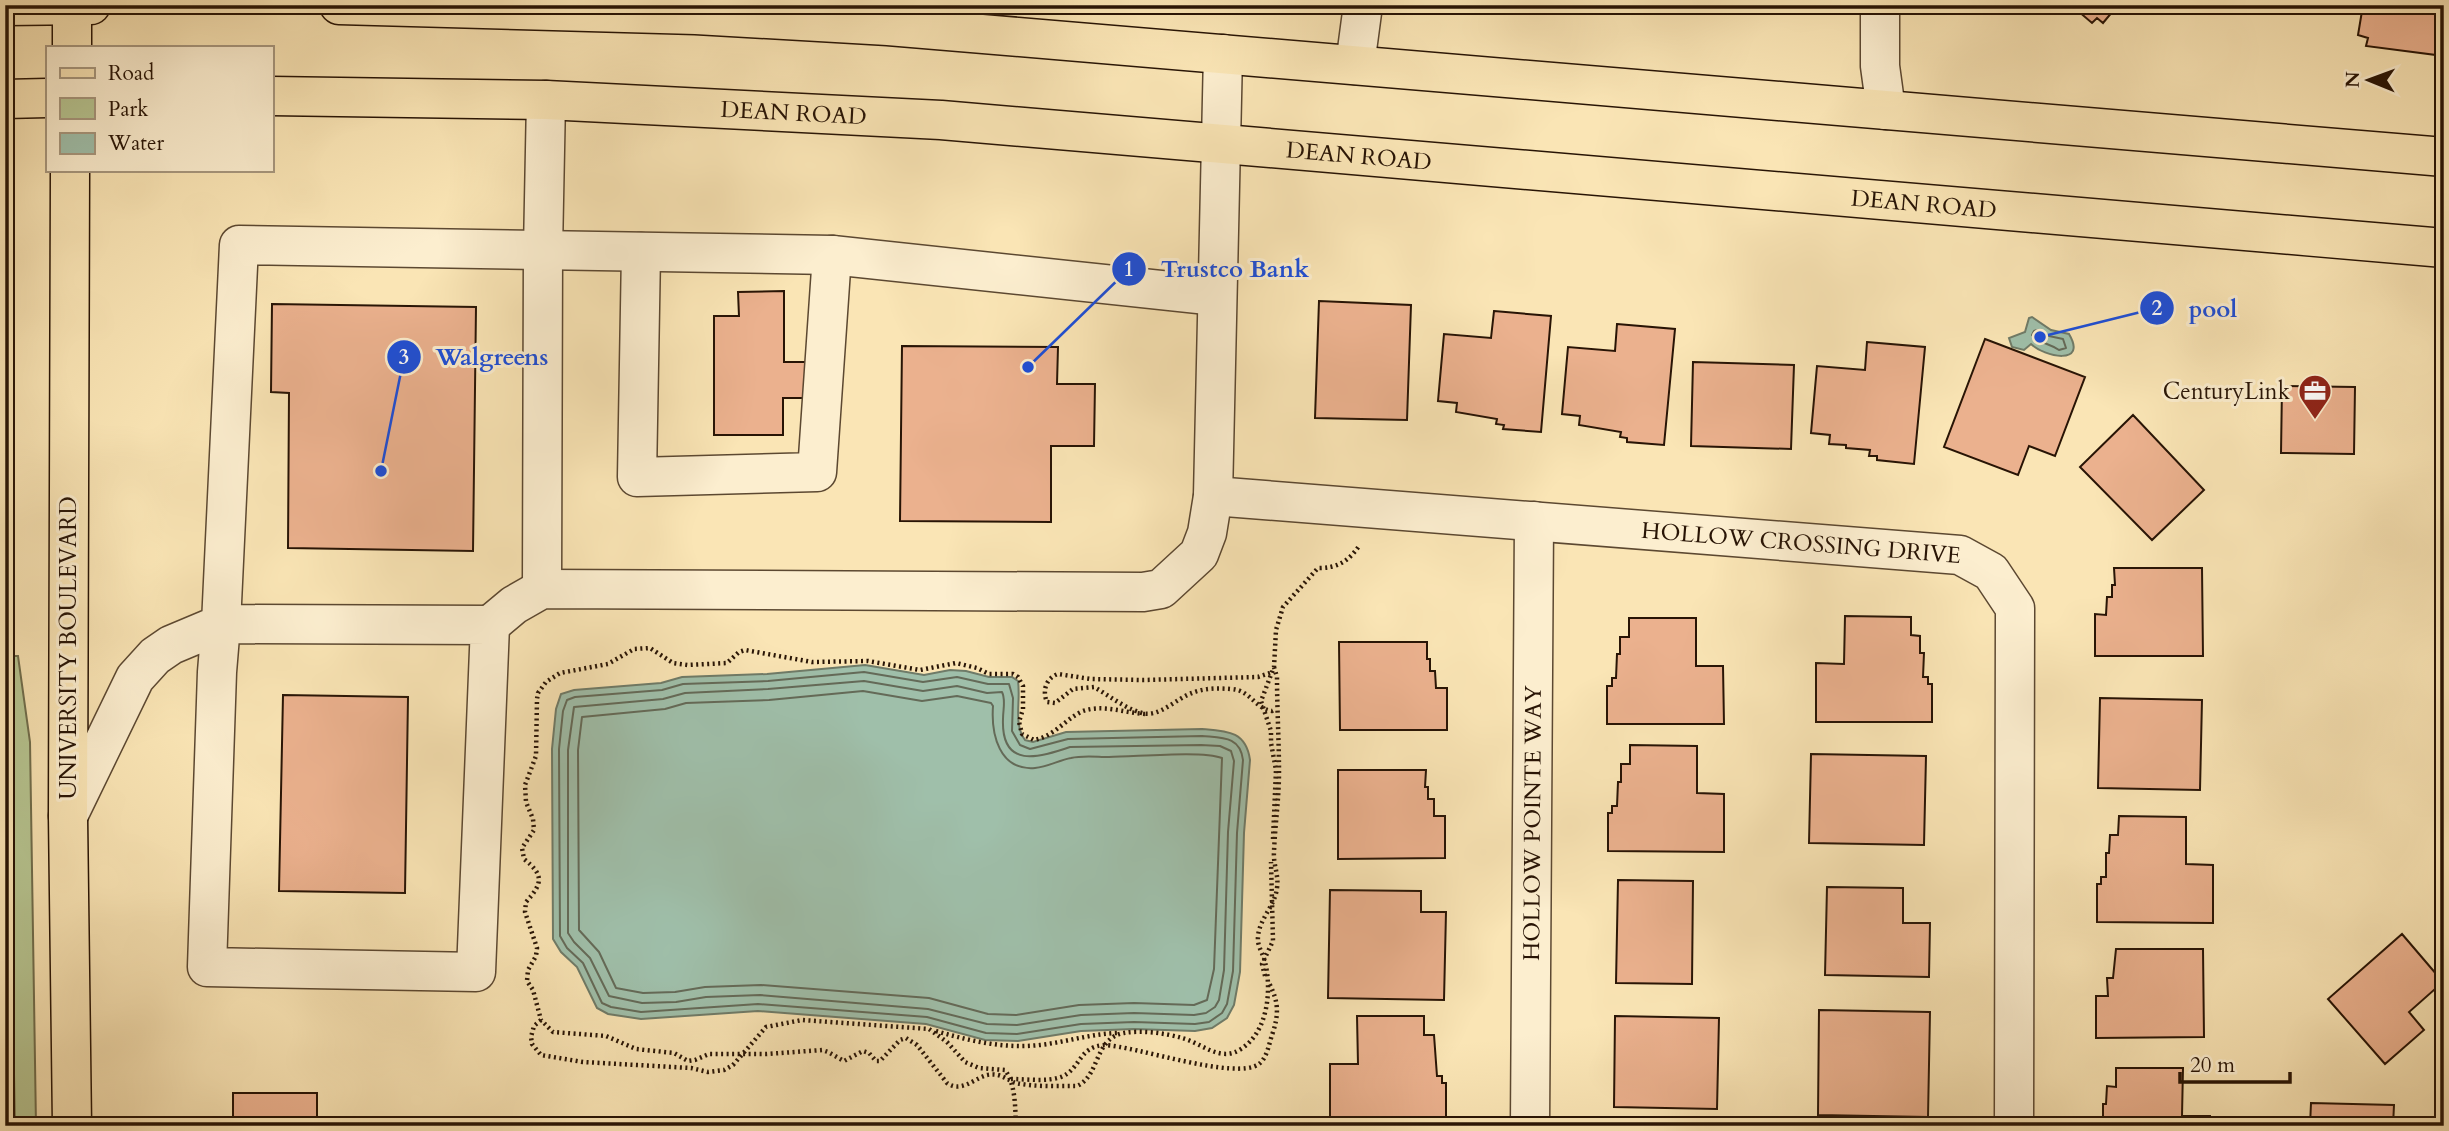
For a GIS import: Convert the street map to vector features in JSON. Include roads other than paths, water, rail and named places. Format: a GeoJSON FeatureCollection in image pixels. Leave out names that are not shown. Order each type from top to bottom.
{"type":"FeatureCollection","features":[{"type":"Feature","properties":{"kind":"main road"},"geometry":{"type":"LineString","coordinates":[[72,5],[72,46]]}},
{"type":"Feature","properties":{"kind":"main road"},"geometry":{"type":"LineString","coordinates":[[5,6],[91,5]]}},
{"type":"Feature","properties":{"kind":"main road"},"geometry":{"type":"LineString","coordinates":[[339,5],[696,15],[888,16],[1223,54],[2444,158]]}},
{"type":"Feature","properties":{"kind":"main road","name":"DEAN ROAD"},"geometry":{"type":"LineString","coordinates":[[273,96],[546,100],[941,120],[2444,248]]}},
{"type":"Feature","properties":{"kind":"main road"},"geometry":{"type":"LineString","coordinates":[[5,99],[46,98]]}},
{"type":"Feature","properties":{"kind":"main road","name":"UNIVERSITY BOULEVARD"},"geometry":{"type":"LineString","coordinates":[[70,172],[68,816],[72,1126]]}},
{"type":"Feature","properties":{"kind":"street"},"geometry":{"type":"LineString","coordinates":[[1355,65],[1363,5]]}},
{"type":"Feature","properties":{"kind":"street"},"geometry":{"type":"LineString","coordinates":[[1880,5],[1880,66],[1886,110]]}},
{"type":"Feature","properties":{"kind":"street"},"geometry":{"type":"LineString","coordinates":[[68,816],[135,678],[155,656],[171,645],[221,624],[490,625],[514,605],[542,589],[1143,592],[1161,589],[1199,554],[1207,533],[1213,496],[1223,54]]}},
{"type":"Feature","properties":{"kind":"street"},"geometry":{"type":"LineString","coordinates":[[542,589],[542,250],[546,100]]}},
{"type":"Feature","properties":{"kind":"street"},"geometry":{"type":"LineString","coordinates":[[490,625],[476,972],[207,967],[217,672],[239,245],[832,255],[1217,296]]}},
{"type":"Feature","properties":{"kind":"street"},"geometry":{"type":"LineString","coordinates":[[641,252],[637,477],[817,472],[832,255]]}},
{"type":"Feature","properties":{"kind":"street","name":"HOLLOW CROSSING DRIVE"},"geometry":{"type":"LineString","coordinates":[[1213,496],[1960,555],[1991,572],[2015,608],[2014,1126]]}},
{"type":"Feature","properties":{"kind":"street","name":"HOLLOW POINTE WAY"},"geometry":{"type":"LineString","coordinates":[[1530,1126],[1534,521]]}},
{"type":"Feature","properties":{"kind":"water"},"geometry":{"type":"Polygon","coordinates":[[[2032,317],[2051,330],[2069,334],[2073,351],[2062,356],[2037,349],[2031,344],[2024,350],[2012,347],[2009,338],[2025,332],[2029,318],[2032,317]]]}},
{"type":"Feature","properties":{"kind":"water"},"geometry":{"type":"Polygon","coordinates":[[[865,665],[924,675],[950,670],[989,677],[1012,677],[1018,681],[1018,720],[1021,734],[1025,740],[1033,742],[1066,732],[1202,729],[1227,732],[1240,738],[1248,750],[1250,760],[1244,833],[1240,972],[1234,1005],[1227,1018],[1212,1028],[1195,1031],[1081,1031],[1018,1041],[985,1040],[926,1024],[758,1011],[641,1019],[608,1014],[597,1008],[577,967],[561,952],[553,939],[552,749],[556,709],[561,694],[574,690],[661,683],[682,677],[767,674],[865,665]]]}},
{"type":"Feature","properties":{"kind":"place","name":"pool"},"geometry":{"type":"Point","coordinates":[2040,337]}},
{"type":"Feature","properties":{"kind":"place","name":"Trustco Bank"},"geometry":{"type":"Point","coordinates":[1028,367]}},
{"type":"Feature","properties":{"kind":"place","name":"CenturyLink"},"geometry":{"type":"Point","coordinates":[2315,421]}},
{"type":"Feature","properties":{"kind":"place","name":"Walgreens"},"geometry":{"type":"Point","coordinates":[381,471]}}]}
